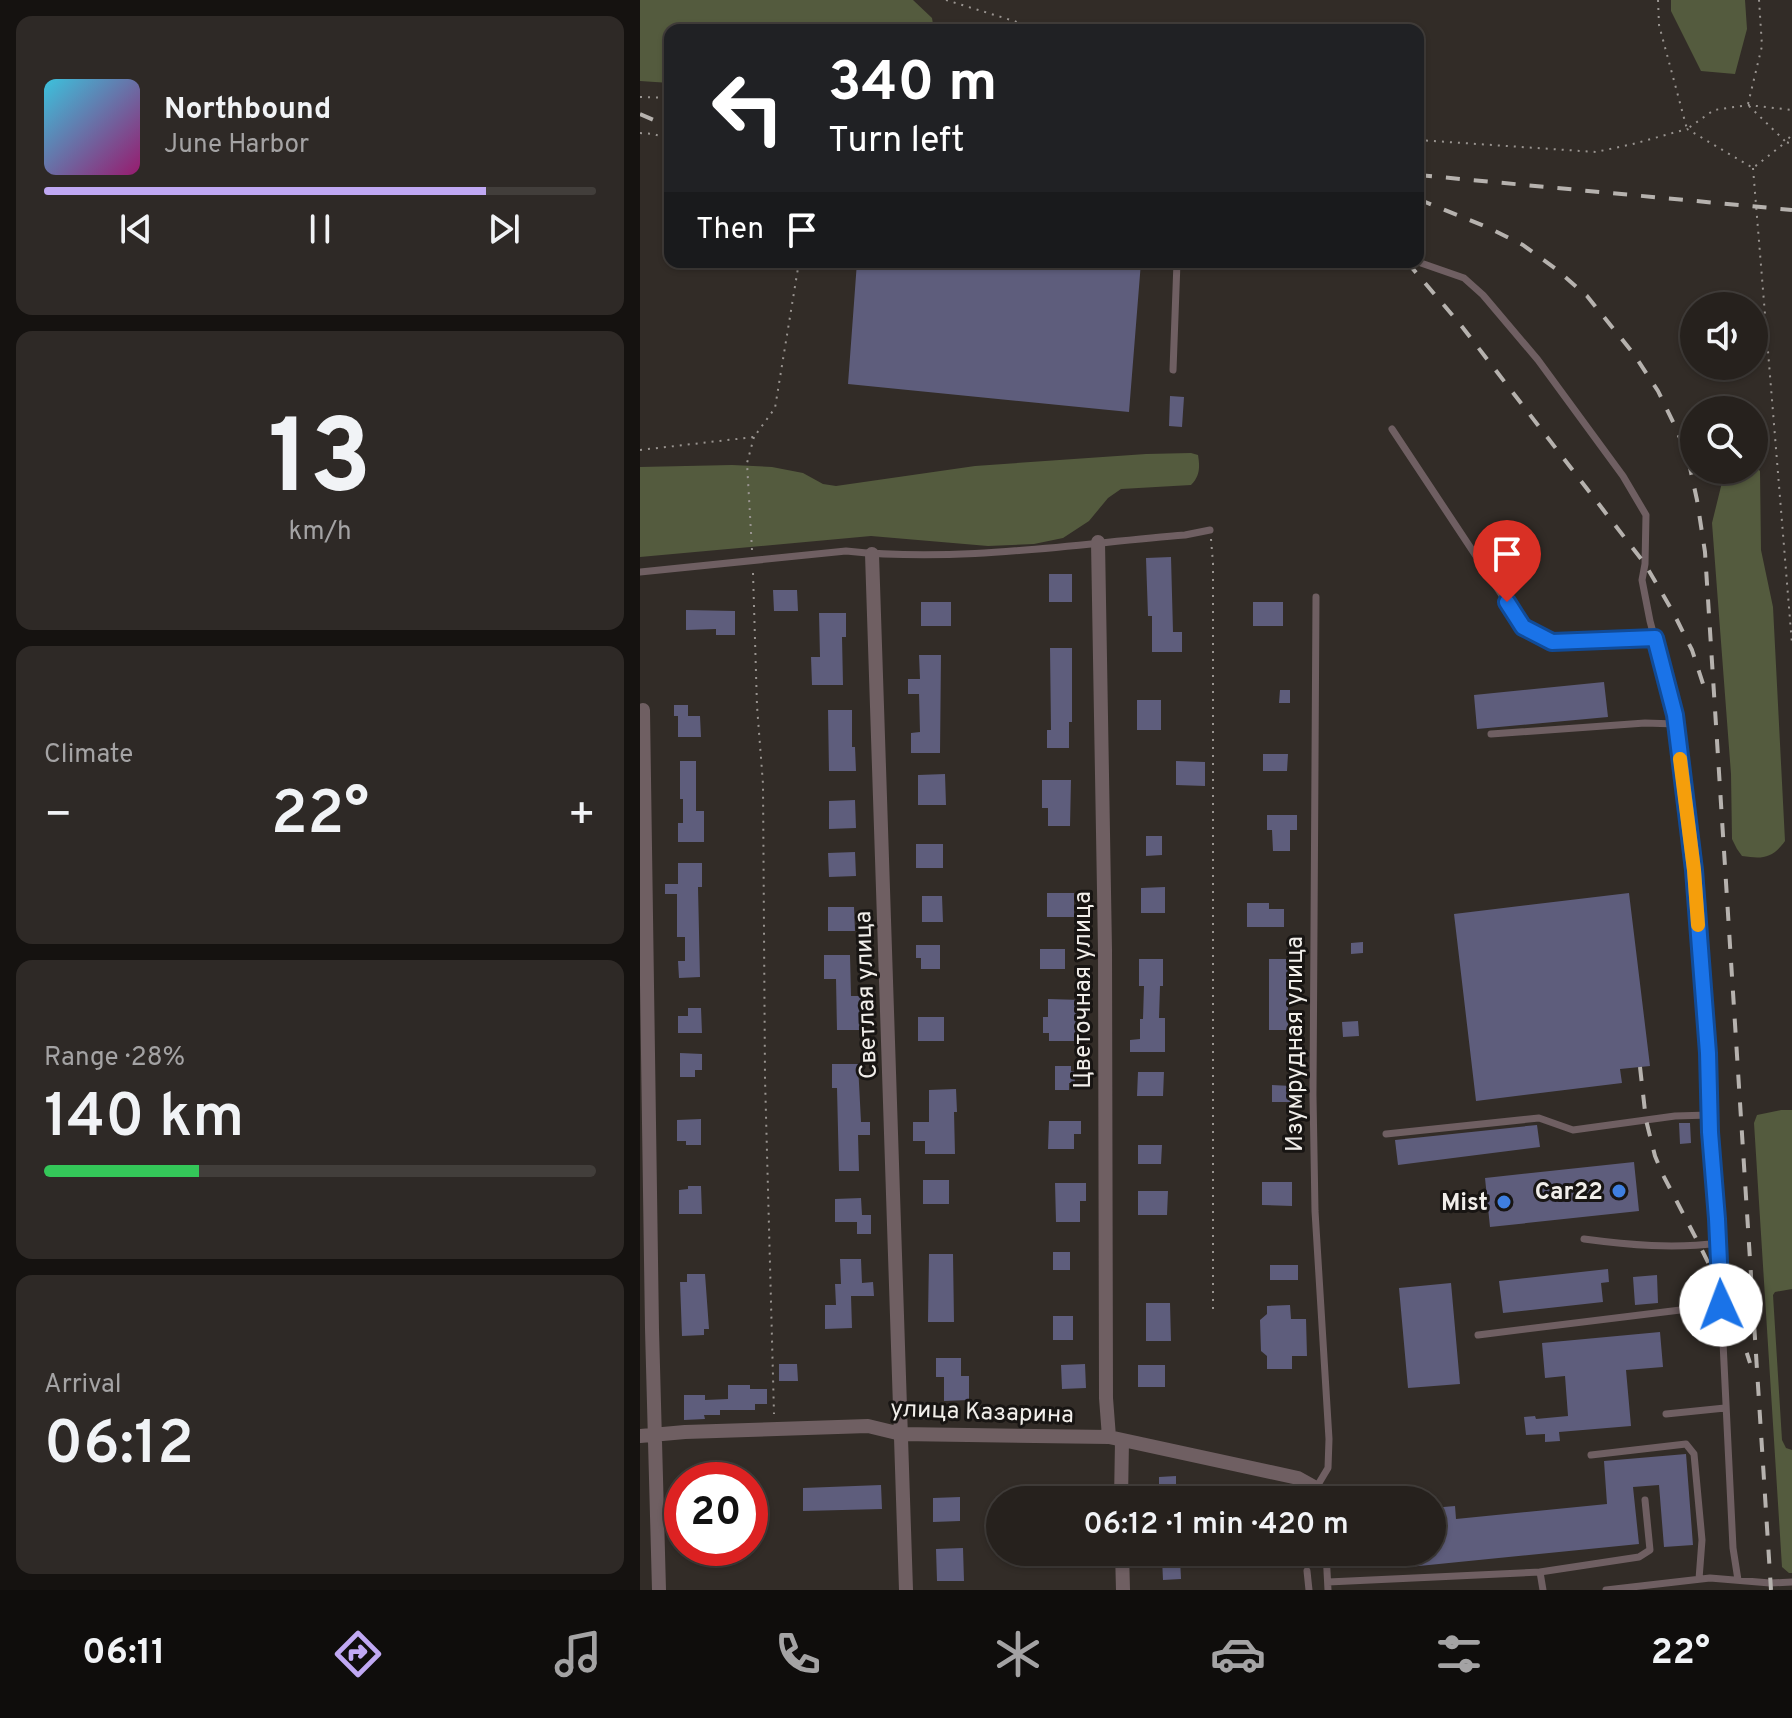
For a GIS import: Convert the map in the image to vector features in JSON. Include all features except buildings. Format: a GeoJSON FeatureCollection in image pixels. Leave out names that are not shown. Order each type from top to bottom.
{"type":"FeatureCollection","features":[{"type":"Feature","properties":{"kind":"street","name":"Цветочная улица"},"geometry":{"type":"LineString","coordinates":[[1098,542],[1105,949],[1106,1398],[1115,1439],[1120,1486]]}},
{"type":"Feature","properties":{"kind":"street","name":"Светлая улица"},"geometry":{"type":"LineString","coordinates":[[872,554],[906,1590]]}},
{"type":"Feature","properties":{"kind":"street"},"geometry":{"type":"LineString","coordinates":[[643,710],[647,1436],[659,1590]]}},
{"type":"Feature","properties":{"kind":"street","name":"улица Казарина"},"geometry":{"type":"LineString","coordinates":[[647,1436],[868,1426],[901,1434],[1115,1439],[1298,1478],[1312,1486]]}},
{"type":"Feature","properties":{"kind":"street"},"geometry":{"type":"LineString","coordinates":[[1122,1566],[1123,1590]]}},
{"type":"Feature","properties":{"kind":"lane"},"geometry":{"type":"LineString","coordinates":[[1424,264],[1464,278],[1483,295],[1538,360],[1623,476],[1646,515],[1642,580],[1676,724],[1694,870],[1719,1243],[1733,1548],[1738,1580]]}},
{"type":"Feature","properties":{"kind":"lane"},"geometry":{"type":"LineString","coordinates":[[1173,370],[1177,268]]}},
{"type":"Feature","properties":{"kind":"lane"},"geometry":{"type":"LineString","coordinates":[[1392,429],[1523,627],[1552,642],[1655,638]]}},
{"type":"Feature","properties":{"kind":"lane"},"geometry":{"type":"LineString","coordinates":[[640,572],[846,551],[872,554],[993,554],[1210,530]]}},
{"type":"Feature","properties":{"kind":"lane","name":"Изумрудная улица"},"geometry":{"type":"LineString","coordinates":[[1316,597],[1313,1109],[1315,1211],[1329,1439],[1328,1468],[1317,1486]]}},
{"type":"Feature","properties":{"kind":"lane"},"geometry":{"type":"LineString","coordinates":[[1491,734],[1645,723],[1676,724]]}},
{"type":"Feature","properties":{"kind":"lane"},"geometry":{"type":"LineString","coordinates":[[1386,1134],[1539,1118],[1573,1130],[1675,1116],[1709,1115]]}},
{"type":"Feature","properties":{"kind":"lane"},"geometry":{"type":"LineString","coordinates":[[1584,1239],[1688,1247],[1719,1243]]}},
{"type":"Feature","properties":{"kind":"lane"},"geometry":{"type":"LineString","coordinates":[[1478,1335],[1721,1305]]}},
{"type":"Feature","properties":{"kind":"lane"},"geometry":{"type":"LineString","coordinates":[[1666,1414],[1725,1408]]}},
{"type":"Feature","properties":{"kind":"lane"},"geometry":{"type":"LineString","coordinates":[[1591,1455],[1686,1444],[1694,1454],[1702,1540],[1699,1579]]}},
{"type":"Feature","properties":{"kind":"lane"},"geometry":{"type":"LineString","coordinates":[[1327,1566],[1328,1586],[1540,1572],[1639,1557],[1650,1550],[1645,1500]]}},
{"type":"Feature","properties":{"kind":"lane"},"geometry":{"type":"LineString","coordinates":[[1307,1571],[1309,1590]]}},
{"type":"Feature","properties":{"kind":"lane"},"geometry":{"type":"LineString","coordinates":[[1540,1572],[1543,1590]]}},
{"type":"Feature","properties":{"kind":"lane"},"geometry":{"type":"LineString","coordinates":[[1606,1590],[1710,1578],[1792,1582]]}},
{"type":"Feature","properties":{"kind":"path"},"geometry":{"type":"LineString","coordinates":[[946,0],[1024,24]]}},
{"type":"Feature","properties":{"kind":"path"},"geometry":{"type":"LineString","coordinates":[[1658,0],[1659,25],[1687,129],[1753,168]]}},
{"type":"Feature","properties":{"kind":"path"},"geometry":{"type":"LineString","coordinates":[[1748,105],[1762,46],[1759,0]]}},
{"type":"Feature","properties":{"kind":"path"},"geometry":{"type":"LineString","coordinates":[[640,97],[664,98]]}},
{"type":"Feature","properties":{"kind":"path"},"geometry":{"type":"LineString","coordinates":[[1748,105],[1786,142],[1792,144]]}},
{"type":"Feature","properties":{"kind":"path"},"geometry":{"type":"LineString","coordinates":[[1424,140],[1596,152],[1687,129],[1714,110],[1748,105],[1792,110]]}},
{"type":"Feature","properties":{"kind":"path"},"geometry":{"type":"LineString","coordinates":[[640,133],[664,138]]}},
{"type":"Feature","properties":{"kind":"path"},"geometry":{"type":"LineString","coordinates":[[1753,168],[1792,134]]}},
{"type":"Feature","properties":{"kind":"path"},"geometry":{"type":"LineString","coordinates":[[1753,168],[1792,644]]}},
{"type":"Feature","properties":{"kind":"path"},"geometry":{"type":"LineString","coordinates":[[774,1429],[765,1078],[763,784],[747,463],[754,437],[775,408],[798,268]]}},
{"type":"Feature","properties":{"kind":"path"},"geometry":{"type":"LineString","coordinates":[[640,450],[754,437]]}},
{"type":"Feature","properties":{"kind":"path"},"geometry":{"type":"LineString","coordinates":[[1210,530],[1213,563],[1213,1313]]}},
{"type":"Feature","properties":{"kind":"green space"},"geometry":{"type":"Polygon","coordinates":[[[640,0],[913,0],[932,18],[933,24],[664,24],[664,83],[640,81],[640,0]]]}},
{"type":"Feature","properties":{"kind":"green space"},"geometry":{"type":"Polygon","coordinates":[[[1671,0],[1745,0],[1747,29],[1735,74],[1701,71],[1671,11],[1671,0]]]}},
{"type":"Feature","properties":{"kind":"green space"},"geometry":{"type":"Polygon","coordinates":[[[1198,455],[1199,467],[1191,485],[1121,489],[1108,498],[1089,521],[1063,538],[1034,544],[988,546],[871,536],[640,557],[640,467],[772,467],[803,473],[823,484],[836,486],[975,466],[1198,455]]]}},
{"type":"Feature","properties":{"kind":"green space"},"geometry":{"type":"Polygon","coordinates":[[[1722,484],[1760,484],[1761,550],[1773,607],[1785,841],[1766,856],[1742,856],[1732,839],[1731,774],[1712,523],[1722,484]]]}},
{"type":"Feature","properties":{"kind":"green space"},"geometry":{"type":"Polygon","coordinates":[[[1792,1110],[1792,1289],[1773,1295],[1782,1440],[1786,1448],[1792,1450],[1792,1573],[1782,1567],[1754,1123],[1757,1115],[1792,1110]]]}},
{"type":"Feature","properties":{"kind":"railway"},"geometry":{"type":"LineString","coordinates":[[640,114],[664,124]]}},
{"type":"Feature","properties":{"kind":"railway"},"geometry":{"type":"LineString","coordinates":[[1424,176],[1792,210]]}},
{"type":"Feature","properties":{"kind":"railway"},"geometry":{"type":"LineString","coordinates":[[1424,201],[1523,245],[1587,296],[1633,353],[1658,391],[1687,454],[1705,552],[1771,1590]]}},
{"type":"Feature","properties":{"kind":"railway"},"geometry":{"type":"LineString","coordinates":[[1412,268],[1460,324],[1645,564],[1692,650],[1706,693]]}},
{"type":"Feature","properties":{"kind":"railway"},"geometry":{"type":"LineString","coordinates":[[1640,1067],[1646,1120],[1655,1156],[1737,1322],[1750,1363]]}},
{"type":"Feature","properties":{"kind":"slow traffic"},"geometry":{"type":"LineString","coordinates":[[1680,759],[1698,925]]}},
{"type":"Feature","properties":{"kind":"place","name":"Car22"},"geometry":{"type":"Point","coordinates":[1619,1191]}},
{"type":"Feature","properties":{"kind":"place","name":"Mist"},"geometry":{"type":"Point","coordinates":[1504,1202]}},
{"type":"Feature","properties":{"kind":"route"},"geometry":{"type":"LineString","coordinates":[[1507,602],[1523,627],[1552,642],[1655,638],[1675,715],[1694,870],[1708,1053],[1721,1305]]}}]}
